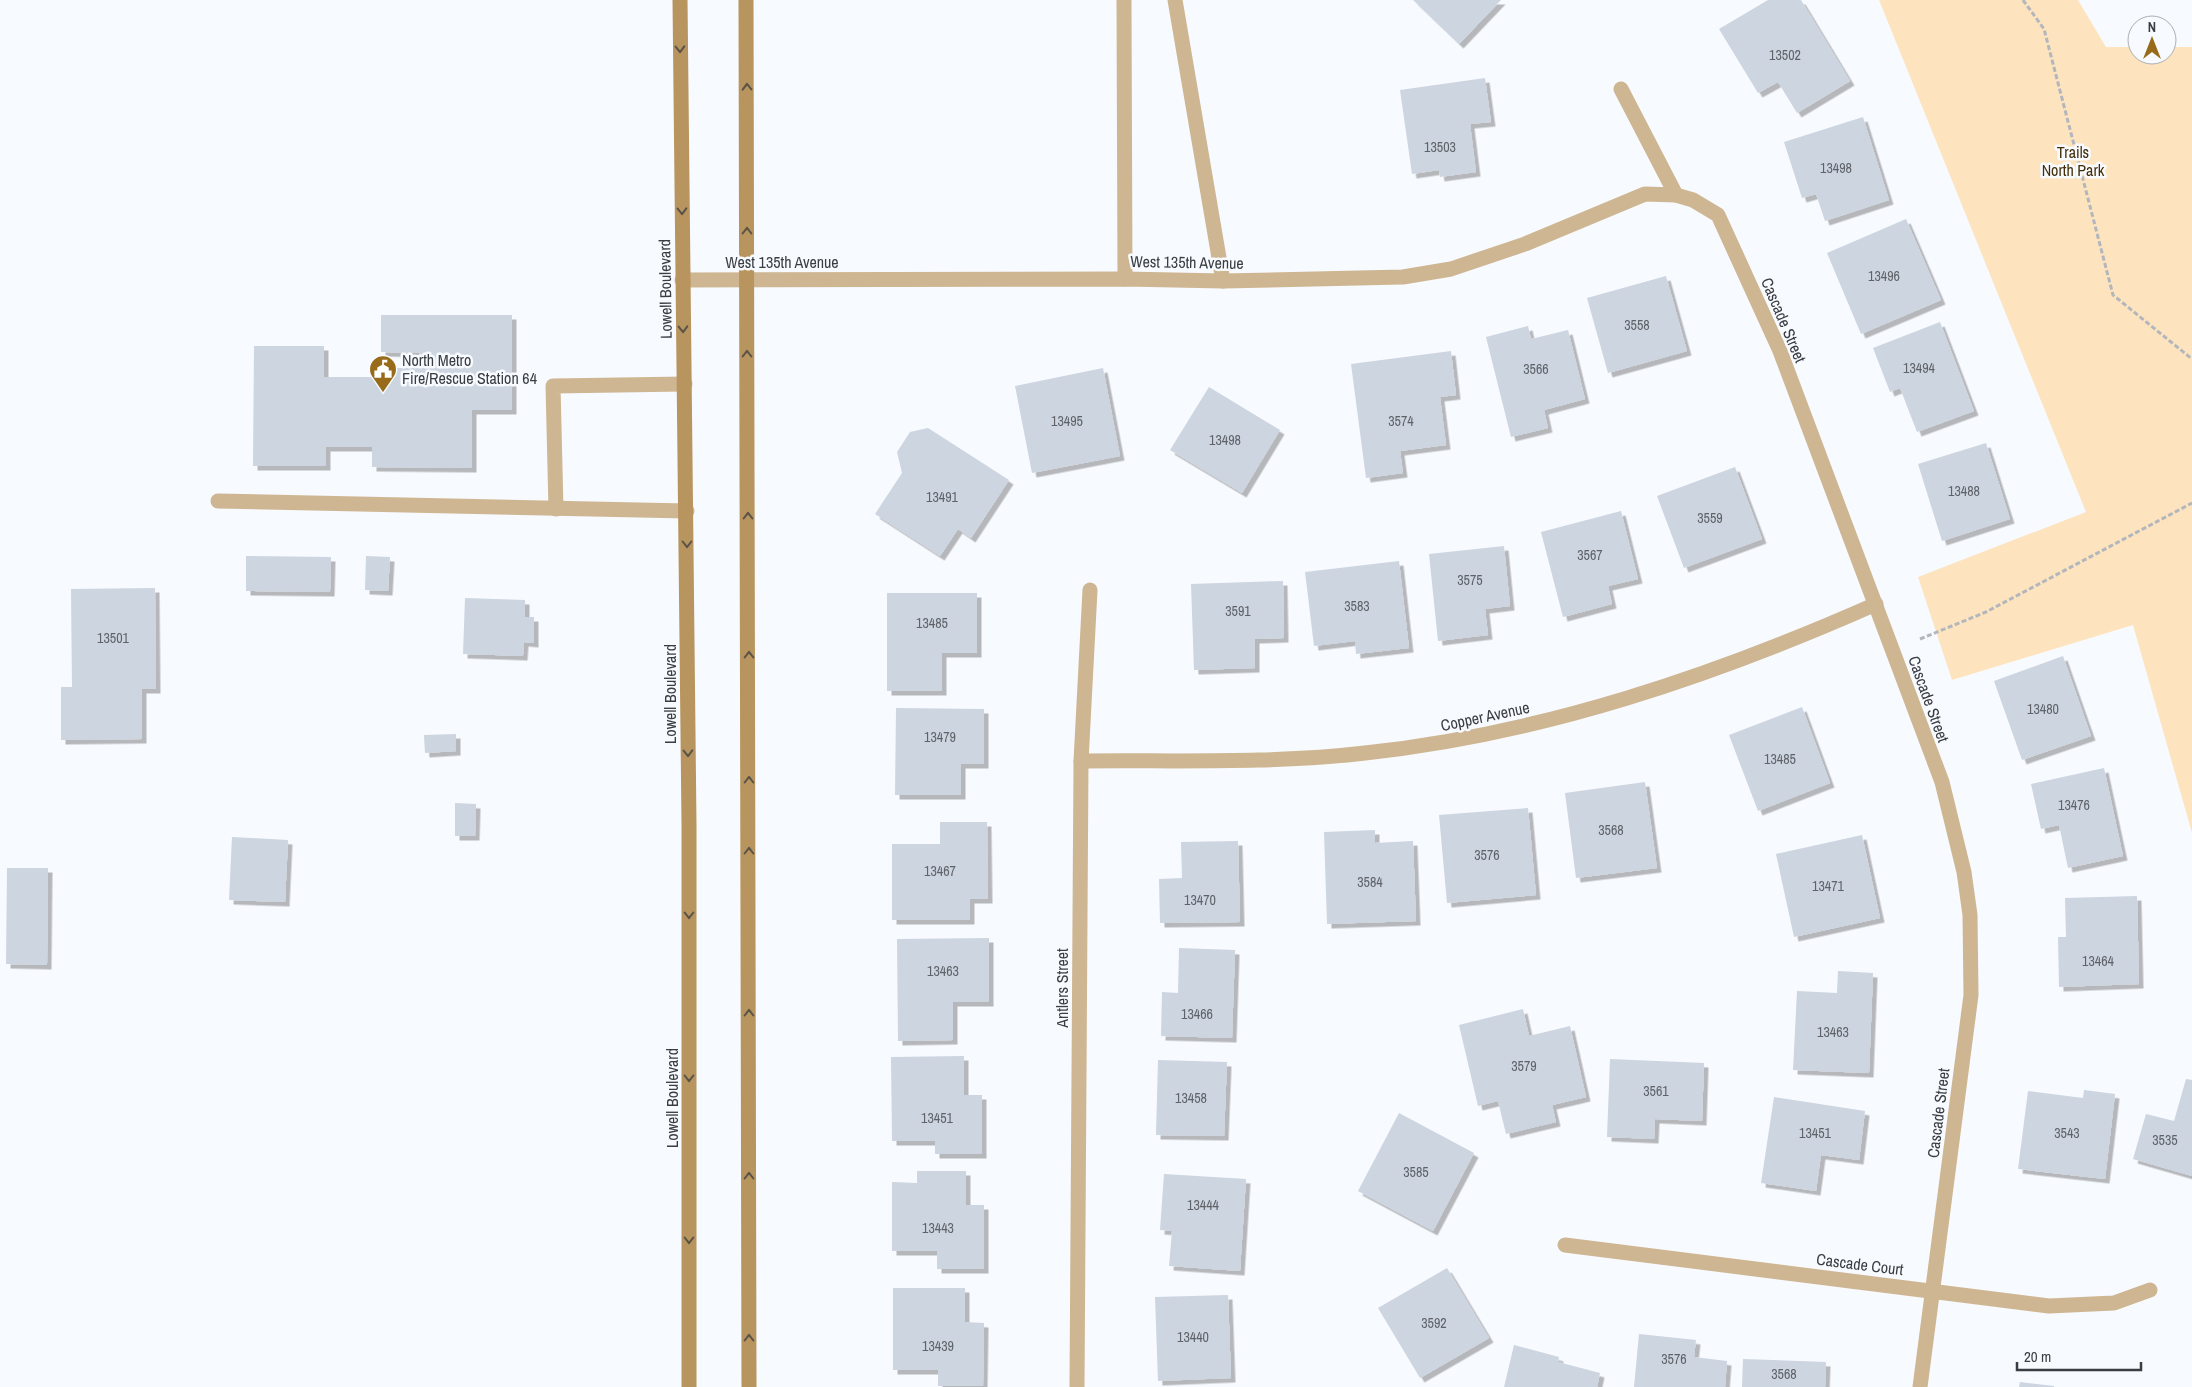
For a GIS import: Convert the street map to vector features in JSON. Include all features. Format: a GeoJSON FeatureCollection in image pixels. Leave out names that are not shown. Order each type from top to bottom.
{"type":"FeatureCollection","features":[{"type":"Feature","properties":{"kind":"main road","name":"Lowell Boulevard"},"geometry":{"type":"LineString","coordinates":[[680,0],[682,280],[687,511],[689,1387]]}},
{"type":"Feature","properties":{"kind":"main road"},"geometry":{"type":"LineString","coordinates":[[746,0],[749,1387]]}},
{"type":"Feature","properties":{"kind":"street"},"geometry":{"type":"LineString","coordinates":[[1124,0],[1126,279]]}},
{"type":"Feature","properties":{"kind":"street"},"geometry":{"type":"LineString","coordinates":[[1175,0],[1223,281]]}},
{"type":"Feature","properties":{"kind":"street"},"geometry":{"type":"LineString","coordinates":[[1621,88],[1676,195]]}},
{"type":"Feature","properties":{"kind":"street","name":"West 135th Avenue"},"geometry":{"type":"LineString","coordinates":[[682,280],[1126,279],[1223,281],[1403,277],[1451,269],[1524,244],[1645,194],[1676,195]]}},
{"type":"Feature","properties":{"kind":"street","name":"Cascade Street"},"geometry":{"type":"LineString","coordinates":[[1676,195],[1693,200],[1718,215],[1780,350],[1942,782],[1964,872],[1970,915],[1971,995],[1920,1387]]}},
{"type":"Feature","properties":{"kind":"street"},"geometry":{"type":"LineString","coordinates":[[556,509],[553,386],[685,384]]}},
{"type":"Feature","properties":{"kind":"street"},"geometry":{"type":"LineString","coordinates":[[218,501],[687,511]]}},
{"type":"Feature","properties":{"kind":"street","name":"Antlers Street"},"geometry":{"type":"LineString","coordinates":[[1077,1387],[1081,761],[1090,590]]}},
{"type":"Feature","properties":{"kind":"street","name":"Copper Avenue"},"geometry":{"type":"LineString","coordinates":[[1081,761],[1298,759],[1432,744],[1566,716],[1703,675],[1790,642],[1876,604]]}},
{"type":"Feature","properties":{"kind":"street","name":"Cascade Court"},"geometry":{"type":"LineString","coordinates":[[1565,1245],[2048,1306],[2114,1303],[2150,1290]]}},
{"type":"Feature","properties":{"kind":"path"},"geometry":{"type":"LineString","coordinates":[[2023,0],[2044,29],[2113,296],[2192,358]]}},
{"type":"Feature","properties":{"kind":"path"},"geometry":{"type":"LineString","coordinates":[[1892,650],[1986,612],[2192,504]]}},
{"type":"Feature","properties":{"kind":"green space","name":"Trails North Park"},"geometry":{"type":"Polygon","coordinates":[[[1879,0],[2078,0],[2106,47],[2127,47],[2127,65],[2177,65],[2177,47],[2192,47],[2192,833],[2133,625],[1952,680],[1918,577],[2086,512],[1879,0]]]}},
{"type":"Feature","properties":{"kind":"building"},"geometry":{"type":"Polygon","coordinates":[[[1413,0],[1501,0],[1459,44],[1413,0]]]}},
{"type":"Feature","properties":{"kind":"building"},"geometry":{"type":"Polygon","coordinates":[[[1768,0],[1801,0],[1850,81],[1797,113],[1778,82],[1758,93],[1719,29],[1768,0]]]}},
{"type":"Feature","properties":{"kind":"building"},"geometry":{"type":"Polygon","coordinates":[[[1485,78],[1491,122],[1470,124],[1476,172],[1440,177],[1439,170],[1412,174],[1400,90],[1485,78]]]}},
{"type":"Feature","properties":{"kind":"building"},"geometry":{"type":"Polygon","coordinates":[[[1863,117],[1889,200],[1825,221],[1816,194],[1802,198],[1784,142],[1863,117]]]}},
{"type":"Feature","properties":{"kind":"building"},"geometry":{"type":"Polygon","coordinates":[[[1906,219],[1941,300],[1861,334],[1827,253],[1906,219]]]}},
{"type":"Feature","properties":{"kind":"building"},"geometry":{"type":"Polygon","coordinates":[[[1666,276],[1687,351],[1608,373],[1587,298],[1666,276]]]}},
{"type":"Feature","properties":{"kind":"building","name":"North Metro Fire/Rescue Station 64"},"geometry":{"type":"Polygon","coordinates":[[[381,315],[512,315],[512,410],[472,410],[472,468],[372,467],[372,447],[326,447],[326,466],[253,466],[254,346],[324,346],[324,377],[380,377],[380,368],[419,368],[419,353],[381,352],[381,315]]]}},
{"type":"Feature","properties":{"kind":"building"},"geometry":{"type":"Polygon","coordinates":[[[1940,322],[1974,411],[1917,432],[1900,388],[1890,392],[1873,348],[1940,322]]]}},
{"type":"Feature","properties":{"kind":"building"},"geometry":{"type":"Polygon","coordinates":[[[1528,326],[1531,339],[1568,330],[1585,399],[1544,410],[1548,428],[1511,437],[1486,337],[1528,326]]]}},
{"type":"Feature","properties":{"kind":"building"},"geometry":{"type":"Polygon","coordinates":[[[1451,351],[1456,395],[1440,397],[1446,445],[1400,451],[1403,473],[1366,478],[1351,364],[1451,351]]]}},
{"type":"Feature","properties":{"kind":"building"},"geometry":{"type":"Polygon","coordinates":[[[1103,368],[1120,456],[1032,473],[1015,386],[1103,368]]]}},
{"type":"Feature","properties":{"kind":"building"},"geometry":{"type":"Polygon","coordinates":[[[1209,387],[1280,430],[1242,493],[1170,450],[1209,387]]]}},
{"type":"Feature","properties":{"kind":"building"},"geometry":{"type":"Polygon","coordinates":[[[928,428],[1009,480],[971,538],[958,529],[940,556],[875,514],[902,473],[897,452],[910,432],[928,428]]]}},
{"type":"Feature","properties":{"kind":"building"},"geometry":{"type":"Polygon","coordinates":[[[1986,443],[2010,519],[1942,541],[1918,464],[1986,443]]]}},
{"type":"Feature","properties":{"kind":"building"},"geometry":{"type":"Polygon","coordinates":[[[1735,467],[1762,539],[1684,568],[1657,496],[1735,467]]]}},
{"type":"Feature","properties":{"kind":"building"},"geometry":{"type":"Polygon","coordinates":[[[1621,511],[1638,579],[1608,586],[1612,604],[1563,617],[1541,532],[1621,511]]]}},
{"type":"Feature","properties":{"kind":"building"},"geometry":{"type":"Polygon","coordinates":[[[1504,546],[1510,606],[1485,609],[1488,635],[1438,641],[1429,554],[1504,546]]]}},
{"type":"Feature","properties":{"kind":"building"},"geometry":{"type":"Polygon","coordinates":[[[246,556],[331,557],[330,592],[246,591],[246,556]]]}},
{"type":"Feature","properties":{"kind":"building"},"geometry":{"type":"Polygon","coordinates":[[[366,556],[390,557],[388,591],[365,590],[366,556]]]}},
{"type":"Feature","properties":{"kind":"building"},"geometry":{"type":"Polygon","coordinates":[[[1399,561],[1409,648],[1356,654],[1355,641],[1314,646],[1305,572],[1399,561]]]}},
{"type":"Feature","properties":{"kind":"building"},"geometry":{"type":"Polygon","coordinates":[[[1283,581],[1284,638],[1255,639],[1255,668],[1194,670],[1191,584],[1283,581]]]}},
{"type":"Feature","properties":{"kind":"building"},"geometry":{"type":"Polygon","coordinates":[[[155,588],[156,689],[142,689],[142,739],[61,740],[61,687],[72,687],[71,589],[155,588]]]}},
{"type":"Feature","properties":{"kind":"building"},"geometry":{"type":"Polygon","coordinates":[[[887,593],[977,593],[977,653],[942,653],[942,691],[887,691],[887,593]]]}},
{"type":"Feature","properties":{"kind":"building"},"geometry":{"type":"Polygon","coordinates":[[[465,598],[525,600],[525,617],[534,617],[534,643],[524,642],[523,656],[463,654],[465,598]]]}},
{"type":"Feature","properties":{"kind":"building"},"geometry":{"type":"Polygon","coordinates":[[[2063,656],[2091,736],[2022,760],[1994,681],[2063,656]]]}},
{"type":"Feature","properties":{"kind":"building"},"geometry":{"type":"Polygon","coordinates":[[[1802,707],[1830,783],[1758,811],[1729,735],[1802,707]]]}},
{"type":"Feature","properties":{"kind":"building"},"geometry":{"type":"Polygon","coordinates":[[[896,708],[984,709],[984,764],[961,764],[961,795],[895,795],[896,708]]]}},
{"type":"Feature","properties":{"kind":"building"},"geometry":{"type":"Polygon","coordinates":[[[456,734],[456,751],[425,753],[424,735],[456,734]]]}},
{"type":"Feature","properties":{"kind":"building"},"geometry":{"type":"Polygon","coordinates":[[[2104,768],[2123,856],[2068,868],[2059,825],[2041,829],[2031,784],[2104,768]]]}},
{"type":"Feature","properties":{"kind":"building"},"geometry":{"type":"Polygon","coordinates":[[[1645,782],[1657,868],[1576,878],[1565,793],[1645,782]]]}},
{"type":"Feature","properties":{"kind":"building"},"geometry":{"type":"Polygon","coordinates":[[[455,803],[476,804],[475,836],[455,836],[455,803]]]}},
{"type":"Feature","properties":{"kind":"building"},"geometry":{"type":"Polygon","coordinates":[[[1528,808],[1536,895],[1447,903],[1439,815],[1528,808]]]}},
{"type":"Feature","properties":{"kind":"building"},"geometry":{"type":"Polygon","coordinates":[[[940,822],[987,822],[988,899],[970,899],[970,920],[892,920],[892,844],[940,844],[940,822]]]}},
{"type":"Feature","properties":{"kind":"building"},"geometry":{"type":"Polygon","coordinates":[[[1375,830],[1375,843],[1413,841],[1416,921],[1327,924],[1324,832],[1375,830]]]}},
{"type":"Feature","properties":{"kind":"building"},"geometry":{"type":"Polygon","coordinates":[[[1862,835],[1880,918],[1794,937],[1776,854],[1862,835]]]}},
{"type":"Feature","properties":{"kind":"building"},"geometry":{"type":"Polygon","coordinates":[[[232,837],[288,840],[285,902],[229,900],[232,837]]]}},
{"type":"Feature","properties":{"kind":"building"},"geometry":{"type":"Polygon","coordinates":[[[1238,841],[1240,922],[1160,923],[1159,879],[1182,878],[1181,842],[1238,841]]]}},
{"type":"Feature","properties":{"kind":"building"},"geometry":{"type":"Polygon","coordinates":[[[7,868],[48,868],[47,965],[6,964],[7,868]]]}},
{"type":"Feature","properties":{"kind":"building"},"geometry":{"type":"Polygon","coordinates":[[[2137,896],[2139,984],[2059,987],[2058,937],[2066,937],[2065,898],[2137,896]]]}},
{"type":"Feature","properties":{"kind":"building"},"geometry":{"type":"Polygon","coordinates":[[[989,938],[989,1002],[953,1002],[953,1040],[898,1041],[897,939],[989,938]]]}},
{"type":"Feature","properties":{"kind":"building"},"geometry":{"type":"Polygon","coordinates":[[[1179,948],[1235,950],[1232,1038],[1161,1036],[1162,992],[1178,993],[1179,948]]]}},
{"type":"Feature","properties":{"kind":"building"},"geometry":{"type":"Polygon","coordinates":[[[1838,971],[1873,973],[1869,1073],[1793,1070],[1797,991],[1837,993],[1838,971]]]}},
{"type":"Feature","properties":{"kind":"building"},"geometry":{"type":"Polygon","coordinates":[[[1523,1009],[1529,1036],[1570,1026],[1586,1097],[1552,1105],[1556,1122],[1506,1134],[1498,1101],[1478,1106],[1459,1025],[1523,1009]]]}},
{"type":"Feature","properties":{"kind":"building"},"geometry":{"type":"Polygon","coordinates":[[[964,1056],[964,1095],[982,1095],[982,1154],[935,1154],[935,1141],[892,1141],[891,1057],[964,1056]]]}},
{"type":"Feature","properties":{"kind":"building"},"geometry":{"type":"Polygon","coordinates":[[[1610,1059],[1704,1063],[1702,1121],[1655,1119],[1654,1139],[1607,1137],[1610,1059]]]}},
{"type":"Feature","properties":{"kind":"building"},"geometry":{"type":"Polygon","coordinates":[[[1158,1060],[1227,1062],[1224,1136],[1156,1135],[1158,1060]]]}},
{"type":"Feature","properties":{"kind":"building"},"geometry":{"type":"Polygon","coordinates":[[[2186,1079],[2192,1080],[2192,1176],[2133,1159],[2146,1114],[2174,1121],[2186,1079]]]}},
{"type":"Feature","properties":{"kind":"building"},"geometry":{"type":"Polygon","coordinates":[[[2084,1090],[2115,1094],[2105,1179],[2018,1169],[2028,1091],[2083,1098],[2084,1090]]]}},
{"type":"Feature","properties":{"kind":"building"},"geometry":{"type":"Polygon","coordinates":[[[1774,1097],[1865,1111],[1859,1160],[1821,1155],[1816,1191],[1761,1183],[1774,1097]]]}},
{"type":"Feature","properties":{"kind":"building"},"geometry":{"type":"Polygon","coordinates":[[[1399,1113],[1474,1153],[1433,1231],[1358,1191],[1399,1113]]]}},
{"type":"Feature","properties":{"kind":"building"},"geometry":{"type":"Polygon","coordinates":[[[917,1171],[966,1171],[966,1205],[984,1205],[984,1269],[937,1269],[937,1251],[892,1251],[892,1182],[917,1183],[917,1171]]]}},
{"type":"Feature","properties":{"kind":"building"},"geometry":{"type":"Polygon","coordinates":[[[1164,1174],[1246,1179],[1240,1271],[1169,1266],[1172,1231],[1160,1230],[1164,1174]]]}},
{"type":"Feature","properties":{"kind":"building"},"geometry":{"type":"Polygon","coordinates":[[[1447,1268],[1489,1338],[1420,1378],[1378,1308],[1447,1268]]]}},
{"type":"Feature","properties":{"kind":"building"},"geometry":{"type":"Polygon","coordinates":[[[893,1288],[965,1288],[965,1322],[984,1323],[983,1386],[938,1386],[938,1370],[893,1370],[893,1288]]]}},
{"type":"Feature","properties":{"kind":"building"},"geometry":{"type":"Polygon","coordinates":[[[1228,1295],[1231,1378],[1158,1381],[1155,1297],[1228,1295]]]}},
{"type":"Feature","properties":{"kind":"building"},"geometry":{"type":"Polygon","coordinates":[[[1639,1334],[1696,1340],[1694,1357],[1727,1361],[1725,1387],[1634,1387],[1639,1334]]]}},
{"type":"Feature","properties":{"kind":"building"},"geometry":{"type":"Polygon","coordinates":[[[1514,1345],[1559,1357],[1558,1362],[1600,1373],[1597,1387],[1504,1387],[1514,1345]]]}},
{"type":"Feature","properties":{"kind":"building"},"geometry":{"type":"Polygon","coordinates":[[[1743,1359],[1826,1362],[1825,1387],[1742,1387],[1743,1359]]]}},
{"type":"Feature","properties":{"kind":"building"},"geometry":{"type":"Polygon","coordinates":[[[2020,1382],[2054,1386],[2054,1387],[2019,1387],[2020,1382]]]}},
{"type":"Feature","properties":{"kind":"place","name":"North Metro Fire/Rescue Station 64"},"geometry":{"type":"Point","coordinates":[383,393]}}]}
